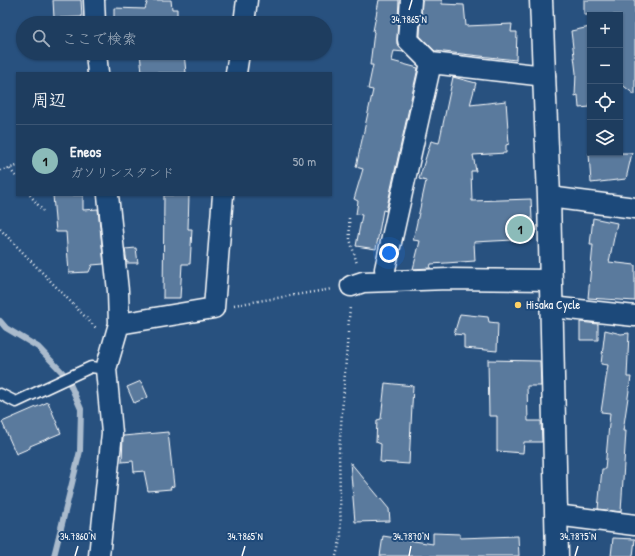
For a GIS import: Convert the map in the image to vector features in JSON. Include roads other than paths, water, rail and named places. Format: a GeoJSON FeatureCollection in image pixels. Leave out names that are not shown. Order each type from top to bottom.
{"type":"FeatureCollection","features":[{"type":"Feature","properties":{"kind":"street"},"geometry":{"type":"LineString","coordinates":[[94,0],[95,16]]}},
{"type":"Feature","properties":{"kind":"street"},"geometry":{"type":"LineString","coordinates":[[245,16],[247,0]]}},
{"type":"Feature","properties":{"kind":"street"},"geometry":{"type":"LineString","coordinates":[[411,0],[408,40],[431,63],[544,76]]}},
{"type":"Feature","properties":{"kind":"street"},"geometry":{"type":"LineString","coordinates":[[541,0],[549,197],[557,556]]}},
{"type":"Feature","properties":{"kind":"street"},"geometry":{"type":"LineString","coordinates":[[97,60],[98,72]]}},
{"type":"Feature","properties":{"kind":"street"},"geometry":{"type":"LineString","coordinates":[[236,72],[238,60]]}},
{"type":"Feature","properties":{"kind":"street"},"geometry":{"type":"LineString","coordinates":[[385,269],[431,63]]}},
{"type":"Feature","properties":{"kind":"street"},"geometry":{"type":"LineString","coordinates":[[99,556],[112,434],[106,369],[118,324],[118,291],[108,196]]}},
{"type":"Feature","properties":{"kind":"street"},"geometry":{"type":"LineString","coordinates":[[118,324],[214,308],[223,196]]}},
{"type":"Feature","properties":{"kind":"street"},"geometry":{"type":"LineString","coordinates":[[549,197],[635,208]]}},
{"type":"Feature","properties":{"kind":"street"},"geometry":{"type":"LineString","coordinates":[[357,284],[448,279],[551,280]]}},
{"type":"Feature","properties":{"kind":"street"},"geometry":{"type":"LineString","coordinates":[[551,307],[635,316]]}},
{"type":"Feature","properties":{"kind":"street"},"geometry":{"type":"LineString","coordinates":[[556,515],[635,524]]}},
{"type":"Feature","properties":{"kind":"lane"},"geometry":{"type":"LineString","coordinates":[[0,394],[16,402],[90,367],[106,369]]}},
{"type":"Feature","properties":{"kind":"waterway"},"geometry":{"type":"LineString","coordinates":[[0,321],[6,328],[38,347],[62,372],[70,384],[81,409],[80,451],[54,556]]}},
{"type":"Feature","properties":{"kind":"place","name":"Eneos"},"geometry":{"type":"Point","coordinates":[520,229]}},
{"type":"Feature","properties":{"kind":"place","name":"Hisaka Cycle"},"geometry":{"type":"Point","coordinates":[518,305]}}]}
